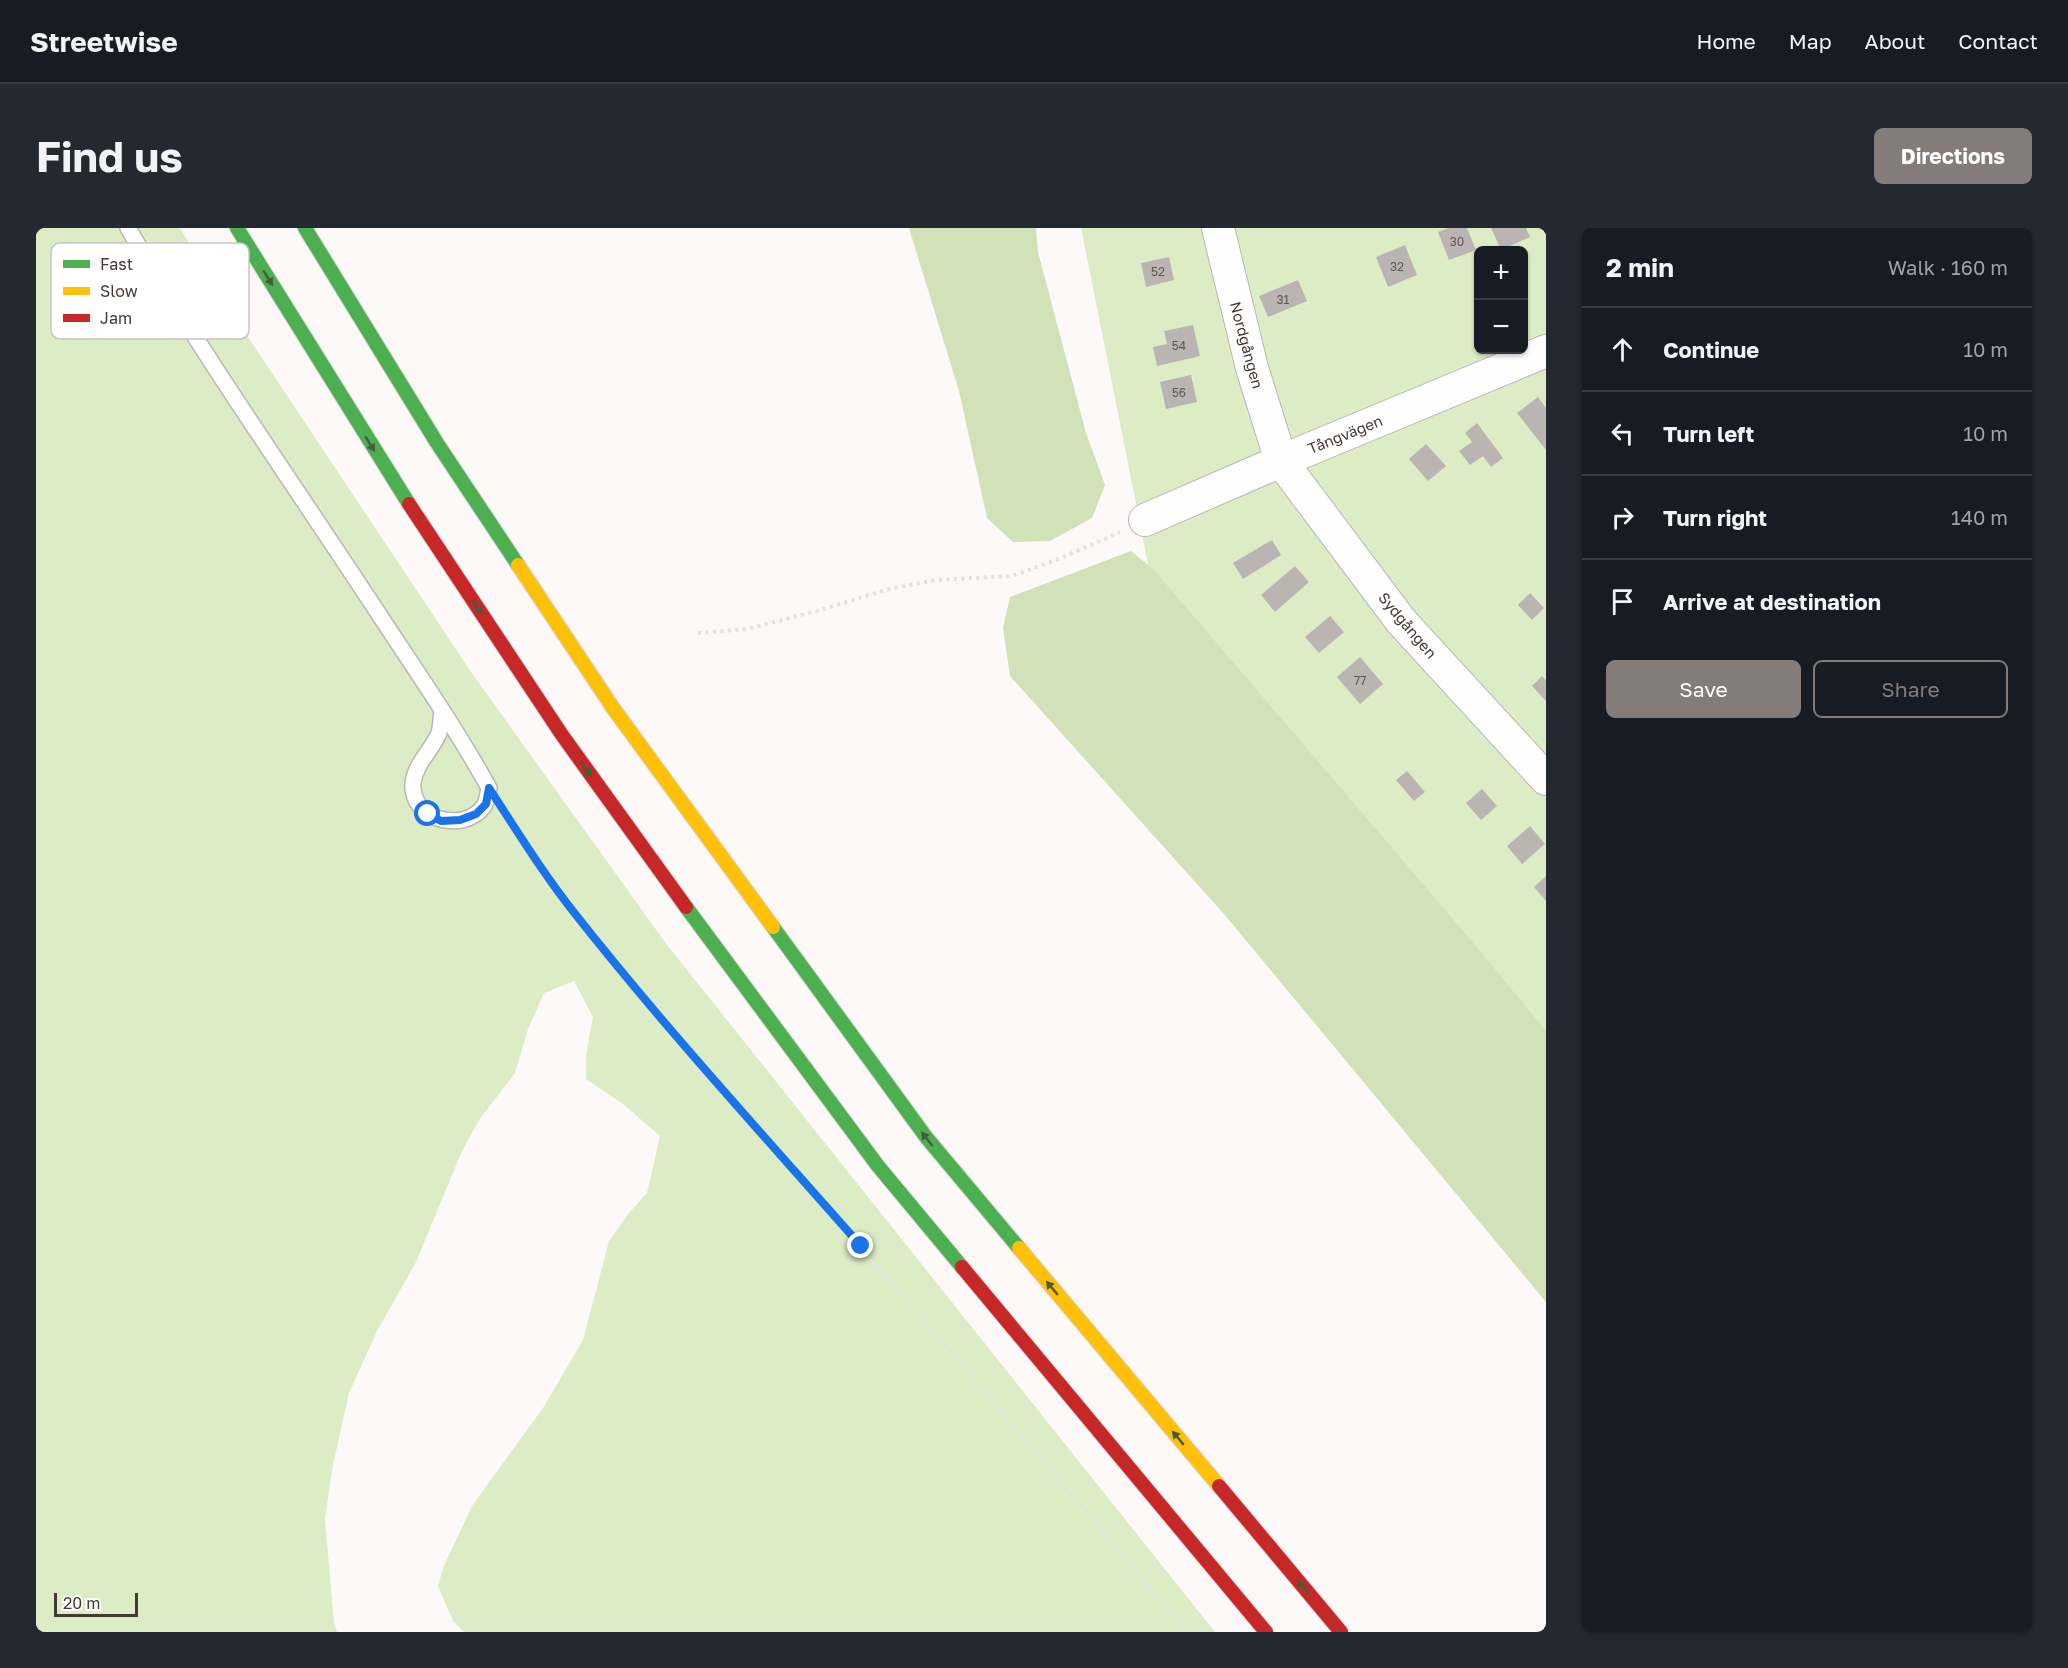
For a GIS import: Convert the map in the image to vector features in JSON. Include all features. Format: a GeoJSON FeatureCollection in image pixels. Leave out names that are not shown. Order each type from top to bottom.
{"type":"FeatureCollection","features":[{"type":"Feature","properties":{"kind":"highway"},"geometry":{"type":"LineString","coordinates":[[237,228],[246,243]]}},
{"type":"Feature","properties":{"kind":"highway"},"geometry":{"type":"LineString","coordinates":[[305,228],[437,443],[613,708],[926,1137],[1341,1632]]}},
{"type":"Feature","properties":{"kind":"highway"},"geometry":{"type":"LineString","coordinates":[[249,248],[384,467],[562,735],[722,958],[878,1166],[1266,1632]]}},
{"type":"Feature","properties":{"kind":"street","name":"Nordgången"},"geometry":{"type":"LineString","coordinates":[[1218,228],[1252,368],[1281,461]]}},
{"type":"Feature","properties":{"kind":"street","name":"Tångvägen"},"geometry":{"type":"LineString","coordinates":[[1145,520],[1546,351]]}},
{"type":"Feature","properties":{"kind":"street","name":"Sydgången"},"geometry":{"type":"LineString","coordinates":[[1281,461],[1401,621],[1546,779]]}},
{"type":"Feature","properties":{"kind":"lane"},"geometry":{"type":"LineString","coordinates":[[128,228],[137,243]]}},
{"type":"Feature","properties":{"kind":"lane"},"geometry":{"type":"LineString","coordinates":[[197,339],[442,710],[489,788],[486,804],[476,814],[460,820],[441,821],[428,814],[417,804],[413,784],[419,766],[439,732],[442,710]]}},
{"type":"Feature","properties":{"kind":"path"},"geometry":{"type":"LineString","coordinates":[[698,633],[747,629],[889,589],[936,580],[1012,576],[1061,558],[1145,520]]}},
{"type":"Feature","properties":{"kind":"path"},"geometry":{"type":"LineString","coordinates":[[489,788],[575,914],[664,1022],[861,1246],[1188,1632]]}},
{"type":"Feature","properties":{"kind":"green space"},"geometry":{"type":"Polygon","coordinates":[[[36,228],[180,228],[189,243],[51,243],[51,339],[249,339],[471,672],[667,945],[1215,1632],[464,1632],[453,1621],[438,1586],[443,1568],[472,1506],[543,1408],[583,1340],[609,1241],[647,1193],[660,1136],[623,1104],[586,1079],[586,1055],[593,1017],[574,981],[544,993],[528,1029],[515,1073],[479,1120],[462,1151],[416,1262],[377,1331],[349,1393],[332,1470],[325,1519],[334,1623],[337,1632],[36,1632],[36,228]]]}},
{"type":"Feature","properties":{"kind":"green space"},"geometry":{"type":"Polygon","coordinates":[[[909,228],[1036,228],[1038,252],[1086,433],[1105,485],[1092,518],[1050,541],[1013,542],[987,518],[959,391],[909,228]]]}},
{"type":"Feature","properties":{"kind":"green space"},"geometry":{"type":"Polygon","coordinates":[[[1081,228],[1546,228],[1546,1033],[1149,569],[1081,228]]]}},
{"type":"Feature","properties":{"kind":"green space"},"geometry":{"type":"Polygon","coordinates":[[[1131,551],[1154,570],[1546,1031],[1546,1302],[1224,914],[1010,676],[1003,628],[1010,597],[1131,551]]]}},
{"type":"Feature","properties":{"kind":"building"},"geometry":{"type":"Polygon","coordinates":[[[1449,228],[1467,228],[1474,251],[1449,260],[1438,232],[1449,228]]]}},
{"type":"Feature","properties":{"kind":"building"},"geometry":{"type":"Polygon","coordinates":[[[1491,228],[1526,228],[1530,237],[1510,246],[1499,246],[1491,228]]]}},
{"type":"Feature","properties":{"kind":"building"},"geometry":{"type":"Polygon","coordinates":[[[1405,245],[1417,275],[1388,287],[1376,257],[1405,245]]]}},
{"type":"Feature","properties":{"kind":"building"},"geometry":{"type":"Polygon","coordinates":[[[1169,257],[1174,280],[1146,287],[1141,263],[1169,257]]]}},
{"type":"Feature","properties":{"kind":"building"},"geometry":{"type":"Polygon","coordinates":[[[1298,280],[1307,301],[1268,317],[1259,296],[1298,280]]]}},
{"type":"Feature","properties":{"kind":"building"},"geometry":{"type":"Polygon","coordinates":[[[1193,325],[1200,356],[1157,366],[1153,347],[1167,344],[1164,331],[1193,325]]]}},
{"type":"Feature","properties":{"kind":"building"},"geometry":{"type":"Polygon","coordinates":[[[1191,375],[1197,402],[1166,409],[1160,382],[1191,375]]]}},
{"type":"Feature","properties":{"kind":"building"},"geometry":{"type":"Polygon","coordinates":[[[1538,397],[1546,408],[1546,450],[1517,413],[1538,397]]]}},
{"type":"Feature","properties":{"kind":"building"},"geometry":{"type":"Polygon","coordinates":[[[1477,423],[1503,458],[1491,467],[1483,456],[1470,465],[1459,451],[1472,442],[1465,433],[1477,423]]]}},
{"type":"Feature","properties":{"kind":"building"},"geometry":{"type":"Polygon","coordinates":[[[1426,444],[1446,466],[1428,481],[1409,459],[1426,444]]]}},
{"type":"Feature","properties":{"kind":"building"},"geometry":{"type":"Polygon","coordinates":[[[1272,540],[1281,555],[1243,579],[1233,563],[1272,540]]]}},
{"type":"Feature","properties":{"kind":"building"},"geometry":{"type":"Polygon","coordinates":[[[1295,566],[1309,582],[1275,612],[1261,595],[1295,566]]]}},
{"type":"Feature","properties":{"kind":"building"},"geometry":{"type":"Polygon","coordinates":[[[1530,593],[1544,608],[1532,620],[1518,605],[1530,593]]]}},
{"type":"Feature","properties":{"kind":"building"},"geometry":{"type":"Polygon","coordinates":[[[1330,616],[1344,632],[1319,653],[1305,637],[1330,616]]]}},
{"type":"Feature","properties":{"kind":"building"},"geometry":{"type":"Polygon","coordinates":[[[1360,657],[1383,684],[1360,704],[1337,677],[1360,657]]]}},
{"type":"Feature","properties":{"kind":"building"},"geometry":{"type":"Polygon","coordinates":[[[1542,676],[1546,681],[1546,701],[1532,686],[1542,676]]]}},
{"type":"Feature","properties":{"kind":"building"},"geometry":{"type":"Polygon","coordinates":[[[1407,771],[1425,792],[1414,801],[1396,780],[1407,771]]]}},
{"type":"Feature","properties":{"kind":"building"},"geometry":{"type":"Polygon","coordinates":[[[1482,789],[1497,806],[1481,820],[1466,803],[1482,789]]]}},
{"type":"Feature","properties":{"kind":"building"},"geometry":{"type":"Polygon","coordinates":[[[1530,826],[1545,844],[1522,864],[1507,846],[1530,826]]]}},
{"type":"Feature","properties":{"kind":"building"},"geometry":{"type":"Polygon","coordinates":[[[1546,876],[1546,901],[1534,887],[1546,876]]]}},
{"type":"Feature","properties":{"kind":"traffic: fast"},"geometry":{"type":"LineString","coordinates":[[237,228],[246,243]]}},
{"type":"Feature","properties":{"kind":"traffic: fast"},"geometry":{"type":"LineString","coordinates":[[305,228],[437,443],[518,565]]}},
{"type":"Feature","properties":{"kind":"traffic: fast"},"geometry":{"type":"LineString","coordinates":[[249,247],[409,504]]}},
{"type":"Feature","properties":{"kind":"traffic: fast"},"geometry":{"type":"LineString","coordinates":[[686,907],[878,1166],[962,1267]]}},
{"type":"Feature","properties":{"kind":"traffic: fast"},"geometry":{"type":"LineString","coordinates":[[773,927],[926,1137],[1019,1248]]}},
{"type":"Feature","properties":{"kind":"traffic: slow"},"geometry":{"type":"LineString","coordinates":[[518,565],[613,708],[773,927]]}},
{"type":"Feature","properties":{"kind":"traffic: slow"},"geometry":{"type":"LineString","coordinates":[[1019,1248],[1219,1486]]}},
{"type":"Feature","properties":{"kind":"traffic: jam"},"geometry":{"type":"LineString","coordinates":[[409,504],[562,735],[686,907]]}},
{"type":"Feature","properties":{"kind":"traffic: jam"},"geometry":{"type":"LineString","coordinates":[[962,1267],[1266,1632]]}},
{"type":"Feature","properties":{"kind":"traffic: jam"},"geometry":{"type":"LineString","coordinates":[[1219,1486],[1341,1632]]}},
{"type":"Feature","properties":{"kind":"route"},"geometry":{"type":"LineString","coordinates":[[428,814],[441,821],[460,820],[476,814],[486,804],[489,788],[575,914],[664,1022],[861,1246]]}}]}
